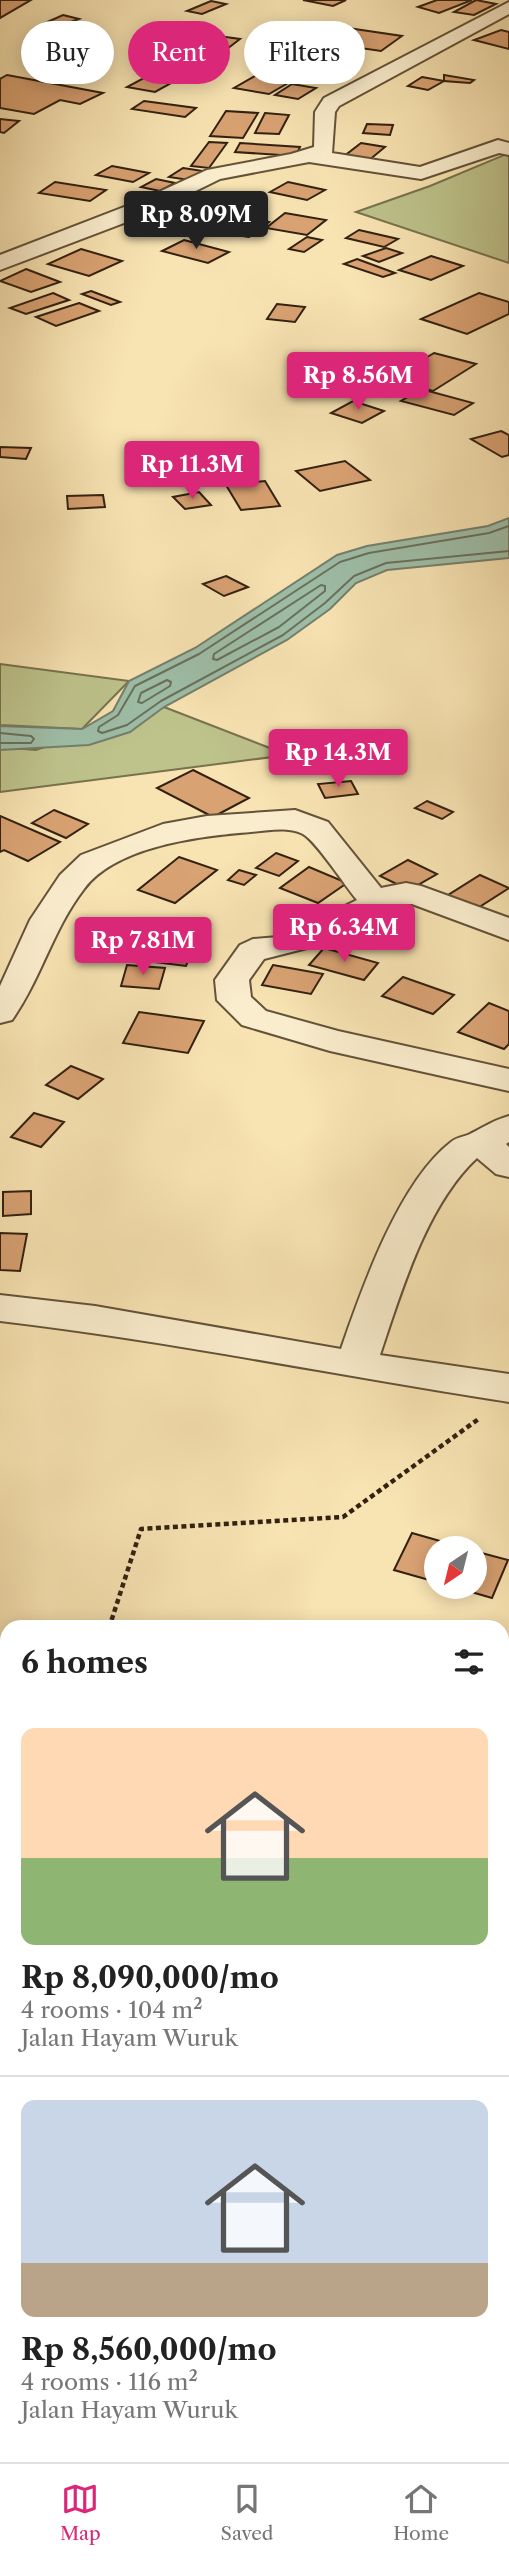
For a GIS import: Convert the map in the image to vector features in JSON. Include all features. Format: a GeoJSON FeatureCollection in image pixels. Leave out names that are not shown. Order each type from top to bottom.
{"type":"FeatureCollection","features":[{"type":"Feature","properties":{"kind":"street"},"geometry":{"type":"LineString","coordinates":[[0,263],[145,207],[214,174],[310,156],[324,150],[325,112],[331,102],[509,7]]}},
{"type":"Feature","properties":{"kind":"street"},"geometry":{"type":"LineString","coordinates":[[310,156],[421,173],[498,146],[509,149]]}},
{"type":"Feature","properties":{"kind":"street"},"geometry":{"type":"LineString","coordinates":[[0,1013],[18,985],[47,920],[72,881],[92,862],[163,834],[207,826],[295,819],[317,829],[375,902]]}},
{"type":"Feature","properties":{"kind":"street"},"geometry":{"type":"LineString","coordinates":[[509,930],[405,892],[375,902],[307,938],[281,947],[265,946],[252,952],[232,980],[234,1000],[254,1018],[330,1040],[509,1080]]}},
{"type":"Feature","properties":{"kind":"street"},"geometry":{"type":"LineString","coordinates":[[356,1365],[401,1247],[432,1188],[449,1164],[466,1148],[500,1145]]}},
{"type":"Feature","properties":{"kind":"street"},"geometry":{"type":"LineString","coordinates":[[0,1308],[95,1318],[356,1365],[498,1400]]}},
{"type":"Feature","properties":{"kind":"path"},"geometry":{"type":"LineString","coordinates":[[112,1620],[141,1529],[343,1517],[498,1400]]}},
{"type":"Feature","properties":{"kind":"green space"},"geometry":{"type":"Polygon","coordinates":[[[509,153],[509,263],[356,212],[430,186],[509,153]]]}},
{"type":"Feature","properties":{"kind":"green space"},"geometry":{"type":"Polygon","coordinates":[[[0,664],[129,681],[82,729],[0,725],[0,664]]]}},
{"type":"Feature","properties":{"kind":"green space"},"geometry":{"type":"Polygon","coordinates":[[[164,707],[288,755],[0,792],[0,747],[36,750],[164,707]]]}},
{"type":"Feature","properties":{"kind":"water"},"geometry":{"type":"Polygon","coordinates":[[[509,518],[509,558],[387,570],[356,583],[330,609],[287,640],[164,707],[130,732],[89,745],[0,750],[0,726],[82,729],[113,711],[129,681],[195,648],[337,555],[367,546],[488,526],[509,518]]]}},
{"type":"Feature","properties":{"kind":"building"},"geometry":{"type":"Polygon","coordinates":[[[0,0],[31,0],[0,18],[0,0]]]}},
{"type":"Feature","properties":{"kind":"building"},"geometry":{"type":"Polygon","coordinates":[[[303,0],[346,0],[333,6],[303,0]]]}},
{"type":"Feature","properties":{"kind":"building"},"geometry":{"type":"Polygon","coordinates":[[[437,0],[472,0],[439,13],[418,7],[437,0]]]}},
{"type":"Feature","properties":{"kind":"building"},"geometry":{"type":"Polygon","coordinates":[[[476,0],[496,4],[474,15],[454,12],[476,0]]]}},
{"type":"Feature","properties":{"kind":"building"},"geometry":{"type":"Polygon","coordinates":[[[211,1],[226,4],[202,14],[187,11],[211,1]]]}},
{"type":"Feature","properties":{"kind":"building"},"geometry":{"type":"Polygon","coordinates":[[[63,15],[79,19],[74,21],[50,21],[63,15]]]}},
{"type":"Feature","properties":{"kind":"building"},"geometry":{"type":"Polygon","coordinates":[[[501,30],[509,32],[509,49],[474,40],[501,30]]]}},
{"type":"Feature","properties":{"kind":"building"},"geometry":{"type":"Polygon","coordinates":[[[365,31],[402,36],[381,51],[365,49],[365,31]]]}},
{"type":"Feature","properties":{"kind":"building"},"geometry":{"type":"Polygon","coordinates":[[[230,38],[240,39],[230,47],[230,38]]]}},
{"type":"Feature","properties":{"kind":"building"},"geometry":{"type":"Polygon","coordinates":[[[7,75],[21,78],[21,84],[55,84],[103,93],[80,104],[60,100],[34,114],[0,108],[0,79],[7,75]]]}},
{"type":"Feature","properties":{"kind":"building"},"geometry":{"type":"Polygon","coordinates":[[[444,75],[474,80],[470,83],[444,81],[444,75]]]}},
{"type":"Feature","properties":{"kind":"building"},"geometry":{"type":"Polygon","coordinates":[[[422,77],[444,81],[428,90],[408,86],[422,77]]]}},
{"type":"Feature","properties":{"kind":"building"},"geometry":{"type":"Polygon","coordinates":[[[244,82],[286,84],[269,94],[234,88],[244,82]]]}},
{"type":"Feature","properties":{"kind":"building"},"geometry":{"type":"Polygon","coordinates":[[[133,84],[170,84],[155,92],[127,87],[133,84]]]}},
{"type":"Feature","properties":{"kind":"building"},"geometry":{"type":"Polygon","coordinates":[[[292,84],[316,88],[298,99],[275,95],[292,84]]]}},
{"type":"Feature","properties":{"kind":"building"},"geometry":{"type":"Polygon","coordinates":[[[144,101],[196,108],[185,117],[132,109],[144,101]]]}},
{"type":"Feature","properties":{"kind":"building"},"geometry":{"type":"Polygon","coordinates":[[[226,111],[258,113],[243,138],[210,136],[226,111]]]}},
{"type":"Feature","properties":{"kind":"building"},"geometry":{"type":"Polygon","coordinates":[[[265,113],[289,115],[279,134],[255,133],[265,113]]]}},
{"type":"Feature","properties":{"kind":"building"},"geometry":{"type":"Polygon","coordinates":[[[0,119],[19,121],[4,133],[0,132],[0,119]]]}},
{"type":"Feature","properties":{"kind":"building"},"geometry":{"type":"Polygon","coordinates":[[[367,124],[393,125],[390,135],[363,133],[367,124]]]}},
{"type":"Feature","properties":{"kind":"building"},"geometry":{"type":"Polygon","coordinates":[[[209,142],[227,143],[209,168],[191,166],[209,142]]]}},
{"type":"Feature","properties":{"kind":"building"},"geometry":{"type":"Polygon","coordinates":[[[240,143],[300,147],[296,156],[235,152],[240,143]]]}},
{"type":"Feature","properties":{"kind":"building"},"geometry":{"type":"Polygon","coordinates":[[[361,143],[385,147],[368,161],[343,157],[361,143]]]}},
{"type":"Feature","properties":{"kind":"building"},"geometry":{"type":"Polygon","coordinates":[[[112,166],[149,173],[133,182],[96,175],[112,166]]]}},
{"type":"Feature","properties":{"kind":"building"},"geometry":{"type":"Polygon","coordinates":[[[183,168],[203,171],[189,180],[169,177],[183,168]]]}},
{"type":"Feature","properties":{"kind":"building"},"geometry":{"type":"Polygon","coordinates":[[[156,179],[175,183],[160,191],[141,187],[156,179]]]}},
{"type":"Feature","properties":{"kind":"building"},"geometry":{"type":"Polygon","coordinates":[[[55,182],[106,190],[90,201],[39,193],[55,182]]]}},
{"type":"Feature","properties":{"kind":"building"},"geometry":{"type":"Polygon","coordinates":[[[288,182],[325,190],[307,200],[270,192],[288,182]]]}},
{"type":"Feature","properties":{"kind":"building"},"geometry":{"type":"Polygon","coordinates":[[[200,208],[235,214],[212,232],[176,226],[200,208]]]}},
{"type":"Feature","properties":{"kind":"building"},"geometry":{"type":"Polygon","coordinates":[[[285,213],[326,220],[307,235],[266,228],[285,213]]]}},
{"type":"Feature","properties":{"kind":"building"},"geometry":{"type":"Polygon","coordinates":[[[249,218],[269,222],[249,237],[229,234],[249,218]]]}},
{"type":"Feature","properties":{"kind":"building"},"geometry":{"type":"Polygon","coordinates":[[[359,230],[398,239],[384,247],[346,238],[359,230]]]}},
{"type":"Feature","properties":{"kind":"building"},"geometry":{"type":"Polygon","coordinates":[[[307,237],[322,240],[304,252],[289,249],[307,237]]]}},
{"type":"Feature","properties":{"kind":"building"},"geometry":{"type":"Polygon","coordinates":[[[184,240],[229,252],[208,263],[162,251],[184,240]]]}},
{"type":"Feature","properties":{"kind":"building"},"geometry":{"type":"Polygon","coordinates":[[[386,248],[402,253],[379,262],[363,256],[386,248]]]}},
{"type":"Feature","properties":{"kind":"building"},"geometry":{"type":"Polygon","coordinates":[[[81,249],[122,261],[89,276],[48,264],[81,249]]]}},
{"type":"Feature","properties":{"kind":"building"},"geometry":{"type":"Polygon","coordinates":[[[431,256],[463,266],[431,280],[399,270],[431,256]]]}},
{"type":"Feature","properties":{"kind":"building"},"geometry":{"type":"Polygon","coordinates":[[[357,259],[395,273],[383,277],[344,264],[357,259]]]}},
{"type":"Feature","properties":{"kind":"building"},"geometry":{"type":"Polygon","coordinates":[[[26,269],[60,282],[31,292],[0,281],[26,269]]]}},
{"type":"Feature","properties":{"kind":"building"},"geometry":{"type":"Polygon","coordinates":[[[91,291],[120,302],[111,305],[82,294],[91,291]]]}},
{"type":"Feature","properties":{"kind":"building"},"geometry":{"type":"Polygon","coordinates":[[[53,293],[69,300],[26,314],[10,308],[53,293]]]}},
{"type":"Feature","properties":{"kind":"building"},"geometry":{"type":"Polygon","coordinates":[[[479,293],[509,302],[509,314],[467,334],[421,319],[479,293]]]}},
{"type":"Feature","properties":{"kind":"building"},"geometry":{"type":"Polygon","coordinates":[[[79,303],[99,311],[56,326],[36,317],[79,303]]]}},
{"type":"Feature","properties":{"kind":"building"},"geometry":{"type":"Polygon","coordinates":[[[277,304],[305,307],[295,322],[267,319],[277,304]]]}},
{"type":"Feature","properties":{"kind":"building"},"geometry":{"type":"Polygon","coordinates":[[[434,353],[476,364],[433,391],[391,379],[434,353]]]}},
{"type":"Feature","properties":{"kind":"building"},"geometry":{"type":"Polygon","coordinates":[[[421,389],[473,403],[454,415],[401,401],[421,389]]]}},
{"type":"Feature","properties":{"kind":"building"},"geometry":{"type":"Polygon","coordinates":[[[353,401],[384,411],[362,423],[331,413],[353,401]]]}},
{"type":"Feature","properties":{"kind":"building"},"geometry":{"type":"Polygon","coordinates":[[[501,431],[509,435],[509,455],[502,457],[471,439],[501,431]]]}},
{"type":"Feature","properties":{"kind":"building"},"geometry":{"type":"Polygon","coordinates":[[[0,447],[31,448],[26,459],[0,457],[0,447]]]}},
{"type":"Feature","properties":{"kind":"building"},"geometry":{"type":"Polygon","coordinates":[[[345,461],[370,480],[320,491],[296,471],[345,461]]]}},
{"type":"Feature","properties":{"kind":"building"},"geometry":{"type":"Polygon","coordinates":[[[265,481],[280,506],[241,510],[226,485],[265,481]]]}},
{"type":"Feature","properties":{"kind":"building"},"geometry":{"type":"Polygon","coordinates":[[[199,492],[211,505],[185,509],[173,497],[199,492]]]}},
{"type":"Feature","properties":{"kind":"building"},"geometry":{"type":"Polygon","coordinates":[[[103,495],[105,507],[68,509],[67,496],[103,495]]]}},
{"type":"Feature","properties":{"kind":"building"},"geometry":{"type":"Polygon","coordinates":[[[226,576],[248,587],[224,596],[203,584],[226,576]]]}},
{"type":"Feature","properties":{"kind":"building"},"geometry":{"type":"Polygon","coordinates":[[[193,770],[249,798],[213,817],[157,788],[193,770]]]}},
{"type":"Feature","properties":{"kind":"building"},"geometry":{"type":"Polygon","coordinates":[[[351,781],[358,794],[325,798],[318,784],[351,781]]]}},
{"type":"Feature","properties":{"kind":"building"},"geometry":{"type":"Polygon","coordinates":[[[427,801],[453,812],[442,819],[415,808],[427,801]]]}},
{"type":"Feature","properties":{"kind":"building"},"geometry":{"type":"Polygon","coordinates":[[[54,810],[88,824],[66,838],[32,823],[54,810]]]}},
{"type":"Feature","properties":{"kind":"building"},"geometry":{"type":"Polygon","coordinates":[[[0,816],[60,842],[28,861],[4,850],[0,852],[0,816]]]}},
{"type":"Feature","properties":{"kind":"building"},"geometry":{"type":"Polygon","coordinates":[[[276,853],[298,861],[279,876],[256,868],[276,853]]]}},
{"type":"Feature","properties":{"kind":"building"},"geometry":{"type":"Polygon","coordinates":[[[179,857],[217,870],[175,903],[138,890],[179,857]]]}},
{"type":"Feature","properties":{"kind":"building"},"geometry":{"type":"Polygon","coordinates":[[[408,860],[437,874],[409,890],[380,876],[408,860]]]}},
{"type":"Feature","properties":{"kind":"building"},"geometry":{"type":"Polygon","coordinates":[[[309,867],[347,883],[318,903],[280,888],[309,867]]]}},
{"type":"Feature","properties":{"kind":"building"},"geometry":{"type":"Polygon","coordinates":[[[239,870],[256,875],[244,885],[228,880],[239,870]]]}},
{"type":"Feature","properties":{"kind":"building"},"geometry":{"type":"Polygon","coordinates":[[[480,875],[509,888],[473,911],[445,897],[480,875]]]}},
{"type":"Feature","properties":{"kind":"building"},"geometry":{"type":"Polygon","coordinates":[[[138,942],[193,949],[186,966],[130,959],[138,942]]]}},
{"type":"Feature","properties":{"kind":"building"},"geometry":{"type":"Polygon","coordinates":[[[324,948],[378,963],[364,980],[309,965],[324,948]]]}},
{"type":"Feature","properties":{"kind":"building"},"geometry":{"type":"Polygon","coordinates":[[[127,965],[165,968],[159,989],[121,986],[127,965]]]}},
{"type":"Feature","properties":{"kind":"building"},"geometry":{"type":"Polygon","coordinates":[[[273,965],[323,974],[311,994],[262,985],[273,965]]]}},
{"type":"Feature","properties":{"kind":"building"},"geometry":{"type":"Polygon","coordinates":[[[403,977],[454,995],[433,1014],[382,996],[403,977]]]}},
{"type":"Feature","properties":{"kind":"building"},"geometry":{"type":"Polygon","coordinates":[[[489,1003],[509,1011],[509,1044],[504,1049],[458,1032],[489,1003]]]}},
{"type":"Feature","properties":{"kind":"building"},"geometry":{"type":"Polygon","coordinates":[[[139,1012],[204,1021],[188,1053],[123,1043],[139,1012]]]}},
{"type":"Feature","properties":{"kind":"building"},"geometry":{"type":"Polygon","coordinates":[[[71,1066],[103,1079],[78,1099],[46,1085],[71,1066]]]}},
{"type":"Feature","properties":{"kind":"building"},"geometry":{"type":"Polygon","coordinates":[[[34,1113],[64,1122],[41,1147],[11,1137],[34,1113]]]}},
{"type":"Feature","properties":{"kind":"building"},"geometry":{"type":"Polygon","coordinates":[[[31,1191],[31,1214],[3,1216],[3,1192],[31,1191]]]}},
{"type":"Feature","properties":{"kind":"building"},"geometry":{"type":"Polygon","coordinates":[[[0,1233],[27,1234],[20,1271],[0,1270],[0,1233]]]}},
{"type":"Feature","properties":{"kind":"building"},"geometry":{"type":"Polygon","coordinates":[[[412,1533],[424,1536],[424,1579],[394,1570],[412,1533]]]}},
{"type":"Feature","properties":{"kind":"building"},"geometry":{"type":"Polygon","coordinates":[[[487,1554],[508,1560],[492,1598],[487,1597],[487,1554]]]}}]}
